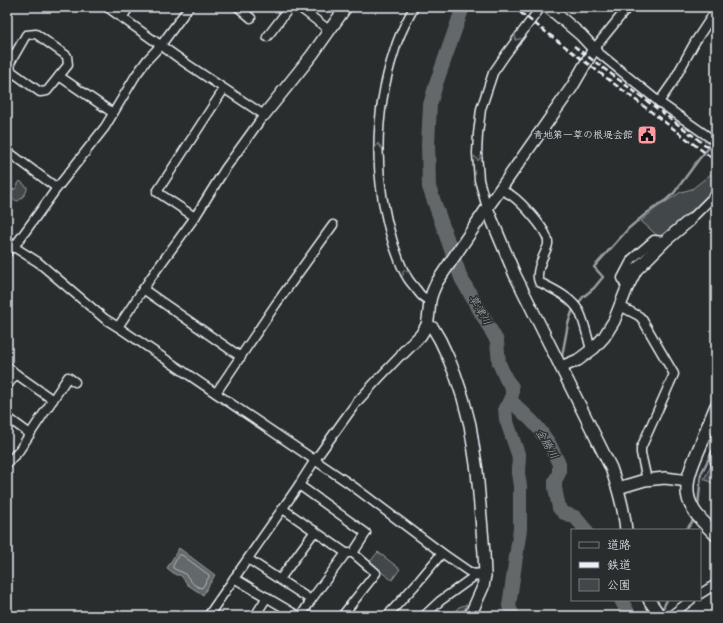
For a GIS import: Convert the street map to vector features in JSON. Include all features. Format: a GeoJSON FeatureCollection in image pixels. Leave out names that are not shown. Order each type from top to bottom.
{"type":"FeatureCollection","features":[{"type":"Feature","properties":{"kind":"main road"},"geometry":{"type":"LineString","coordinates":[[716,407],[690,469],[688,481],[689,501],[691,506],[696,514],[716,535]]}},
{"type":"Feature","properties":{"kind":"street"},"geometry":{"type":"LineString","coordinates":[[107,7],[186,64],[264,115]]}},
{"type":"Feature","properties":{"kind":"street"},"geometry":{"type":"LineString","coordinates":[[122,18],[129,7]]}},
{"type":"Feature","properties":{"kind":"street"},"geometry":{"type":"LineString","coordinates":[[189,7],[161,45],[136,75],[104,127],[9,249],[38,262],[105,319],[350,484],[468,571],[480,575]]}},
{"type":"Feature","properties":{"kind":"street"},"geometry":{"type":"LineString","coordinates":[[238,7],[251,18]]}},
{"type":"Feature","properties":{"kind":"street"},"geometry":{"type":"LineString","coordinates":[[267,37],[290,7]]}},
{"type":"Feature","properties":{"kind":"street"},"geometry":{"type":"LineString","coordinates":[[299,7],[329,30]]}},
{"type":"Feature","properties":{"kind":"street"},"geometry":{"type":"LineString","coordinates":[[118,327],[195,217],[225,169],[264,115],[312,55],[346,7]]}},
{"type":"Feature","properties":{"kind":"street"},"geometry":{"type":"LineString","coordinates":[[414,7],[402,29],[395,48],[381,100],[379,168],[385,211],[398,257],[407,278],[422,296],[431,296]]}},
{"type":"Feature","properties":{"kind":"street"},"geometry":{"type":"LineString","coordinates":[[541,7],[493,73],[481,109],[477,153],[480,180],[487,208],[515,275],[611,468],[618,488],[626,529]]}},
{"type":"Feature","properties":{"kind":"street"},"geometry":{"type":"LineString","coordinates":[[548,7],[581,34],[594,49],[660,102],[716,142]]}},
{"type":"Feature","properties":{"kind":"street"},"geometry":{"type":"LineString","coordinates":[[208,616],[356,403],[421,335],[427,325],[431,296],[437,282],[572,87],[594,49],[628,7]]}},
{"type":"Feature","properties":{"kind":"street"},"geometry":{"type":"LineString","coordinates":[[660,102],[695,42],[716,10]]}},
{"type":"Feature","properties":{"kind":"street"},"geometry":{"type":"LineString","coordinates":[[36,34],[67,56],[68,65],[59,76],[47,91],[40,92],[11,71],[10,63],[26,35],[36,34]]}},
{"type":"Feature","properties":{"kind":"street"},"geometry":{"type":"LineString","coordinates":[[59,76],[113,113]]}},
{"type":"Feature","properties":{"kind":"street"},"geometry":{"type":"LineString","coordinates":[[195,217],[157,192],[224,89]]}},
{"type":"Feature","properties":{"kind":"street"},"geometry":{"type":"LineString","coordinates":[[7,151],[57,188]]}},
{"type":"Feature","properties":{"kind":"street"},"geometry":{"type":"LineString","coordinates":[[500,189],[511,196],[527,210],[547,238],[548,244],[537,278],[539,282],[562,294],[579,310],[591,350]]}},
{"type":"Feature","properties":{"kind":"street"},"geometry":{"type":"LineString","coordinates":[[561,367],[578,360],[604,337],[609,330],[636,270],[716,194]]}},
{"type":"Feature","properties":{"kind":"street"},"geometry":{"type":"LineString","coordinates":[[216,393],[276,304],[333,225]]}},
{"type":"Feature","properties":{"kind":"street"},"geometry":{"type":"LineString","coordinates":[[143,290],[241,357]]}},
{"type":"Feature","properties":{"kind":"street"},"geometry":{"type":"LineString","coordinates":[[620,306],[642,319],[674,374],[641,448],[646,480]]}},
{"type":"Feature","properties":{"kind":"street"},"geometry":{"type":"LineString","coordinates":[[427,325],[433,328],[440,340],[463,398],[470,426],[477,471],[484,553],[480,575],[483,586],[470,616]]}},
{"type":"Feature","properties":{"kind":"street"},"geometry":{"type":"LineString","coordinates":[[7,366],[53,400]]}},
{"type":"Feature","properties":{"kind":"street"},"geometry":{"type":"LineString","coordinates":[[7,386],[16,374]]}},
{"type":"Feature","properties":{"kind":"street"},"geometry":{"type":"LineString","coordinates":[[7,463],[18,452],[68,378],[74,382]]}},
{"type":"Feature","properties":{"kind":"street"},"geometry":{"type":"LineString","coordinates":[[7,417],[30,434]]}},
{"type":"Feature","properties":{"kind":"street"},"geometry":{"type":"LineString","coordinates":[[716,454],[714,461],[716,465]]}},
{"type":"Feature","properties":{"kind":"street"},"geometry":{"type":"LineString","coordinates":[[618,488],[646,480],[665,478],[688,481]]}},
{"type":"Feature","properties":{"kind":"street"},"geometry":{"type":"LineString","coordinates":[[299,485],[366,533],[311,600],[301,616]]}},
{"type":"Feature","properties":{"kind":"street"},"geometry":{"type":"LineString","coordinates":[[283,509],[376,573],[342,616]]}},
{"type":"Feature","properties":{"kind":"street"},"geometry":{"type":"LineString","coordinates":[[280,579],[315,531]]}},
{"type":"Feature","properties":{"kind":"street"},"geometry":{"type":"LineString","coordinates":[[387,616],[442,553]]}},
{"type":"Feature","properties":{"kind":"street"},"geometry":{"type":"LineString","coordinates":[[248,559],[311,600]]}},
{"type":"Feature","properties":{"kind":"street"},"geometry":{"type":"LineString","coordinates":[[424,616],[440,601],[480,575]]}},
{"type":"Feature","properties":{"kind":"street"},"geometry":{"type":"LineString","coordinates":[[234,578],[298,616]]}},
{"type":"Feature","properties":{"kind":"street"},"geometry":{"type":"LineString","coordinates":[[701,593],[716,584]]}},
{"type":"Feature","properties":{"kind":"street"},"geometry":{"type":"LineString","coordinates":[[255,616],[267,597]]}},
{"type":"Feature","properties":{"kind":"street"},"geometry":{"type":"LineString","coordinates":[[650,601],[660,616]]}},
{"type":"Feature","properties":{"kind":"street"},"geometry":{"type":"LineString","coordinates":[[670,616],[690,601]]}},
{"type":"Feature","properties":{"kind":"green space"},"geometry":{"type":"Polygon","coordinates":[[[716,170],[716,189],[663,238],[660,238],[641,221],[655,209],[681,192],[692,189],[716,170]]]}},
{"type":"Feature","properties":{"kind":"green space"},"geometry":{"type":"Polygon","coordinates":[[[20,181],[27,187],[27,191],[18,201],[13,199],[9,193],[12,188],[14,190],[15,189],[20,181]]]}},
{"type":"Feature","properties":{"kind":"green space"},"geometry":{"type":"Polygon","coordinates":[[[711,466],[716,469],[716,485],[704,479],[711,466]]]}},
{"type":"Feature","properties":{"kind":"green space"},"geometry":{"type":"Polygon","coordinates":[[[378,552],[400,569],[392,580],[369,563],[378,552]]]}},
{"type":"Feature","properties":{"kind":"green space"},"geometry":{"type":"Polygon","coordinates":[[[467,604],[465,609],[456,616],[450,616],[459,607],[467,604]]]}},
{"type":"Feature","properties":{"kind":"water"},"geometry":{"type":"Polygon","coordinates":[[[179,548],[215,575],[203,595],[188,585],[180,575],[176,575],[167,568],[179,548]]]}},
{"type":"Feature","properties":{"kind":"waterway","name":"草津川"},"geometry":{"type":"LineString","coordinates":[[463,7],[430,105],[428,144],[429,187],[461,278],[497,341],[499,363],[506,379],[512,387],[511,401],[505,408],[506,419],[519,457],[518,473],[520,486],[520,529],[509,606],[513,616]]}},
{"type":"Feature","properties":{"kind":"waterway"},"geometry":{"type":"LineString","coordinates":[[562,356],[568,324],[572,312],[583,297],[594,288],[603,277],[594,267],[629,228],[674,193],[699,159],[714,142]]}},
{"type":"Feature","properties":{"kind":"waterway","name":"金勝川"},"geometry":{"type":"LineString","coordinates":[[511,401],[539,429],[550,445],[559,464],[559,473],[555,481],[559,508],[564,513],[575,517],[585,529]]}},
{"type":"Feature","properties":{"kind":"waterway"},"geometry":{"type":"LineString","coordinates":[[698,507],[701,474],[716,444]]}},
{"type":"Feature","properties":{"kind":"waterway"},"geometry":{"type":"LineString","coordinates":[[687,529],[695,518]]}},
{"type":"Feature","properties":{"kind":"waterway","name":"金勝川"},"geometry":{"type":"LineString","coordinates":[[622,601],[630,616]]}},
{"type":"Feature","properties":{"kind":"waterway"},"geometry":{"type":"LineString","coordinates":[[663,608],[666,601]]}},
{"type":"Feature","properties":{"kind":"railway"},"geometry":{"type":"LineString","coordinates":[[513,7],[716,161]]}},
{"type":"Feature","properties":{"kind":"railway"},"geometry":{"type":"LineString","coordinates":[[574,46],[716,153]]}},
{"type":"Feature","properties":{"kind":"place","name":"青地第一草の根堤会館"},"geometry":{"type":"Point","coordinates":[647,135]}}]}
